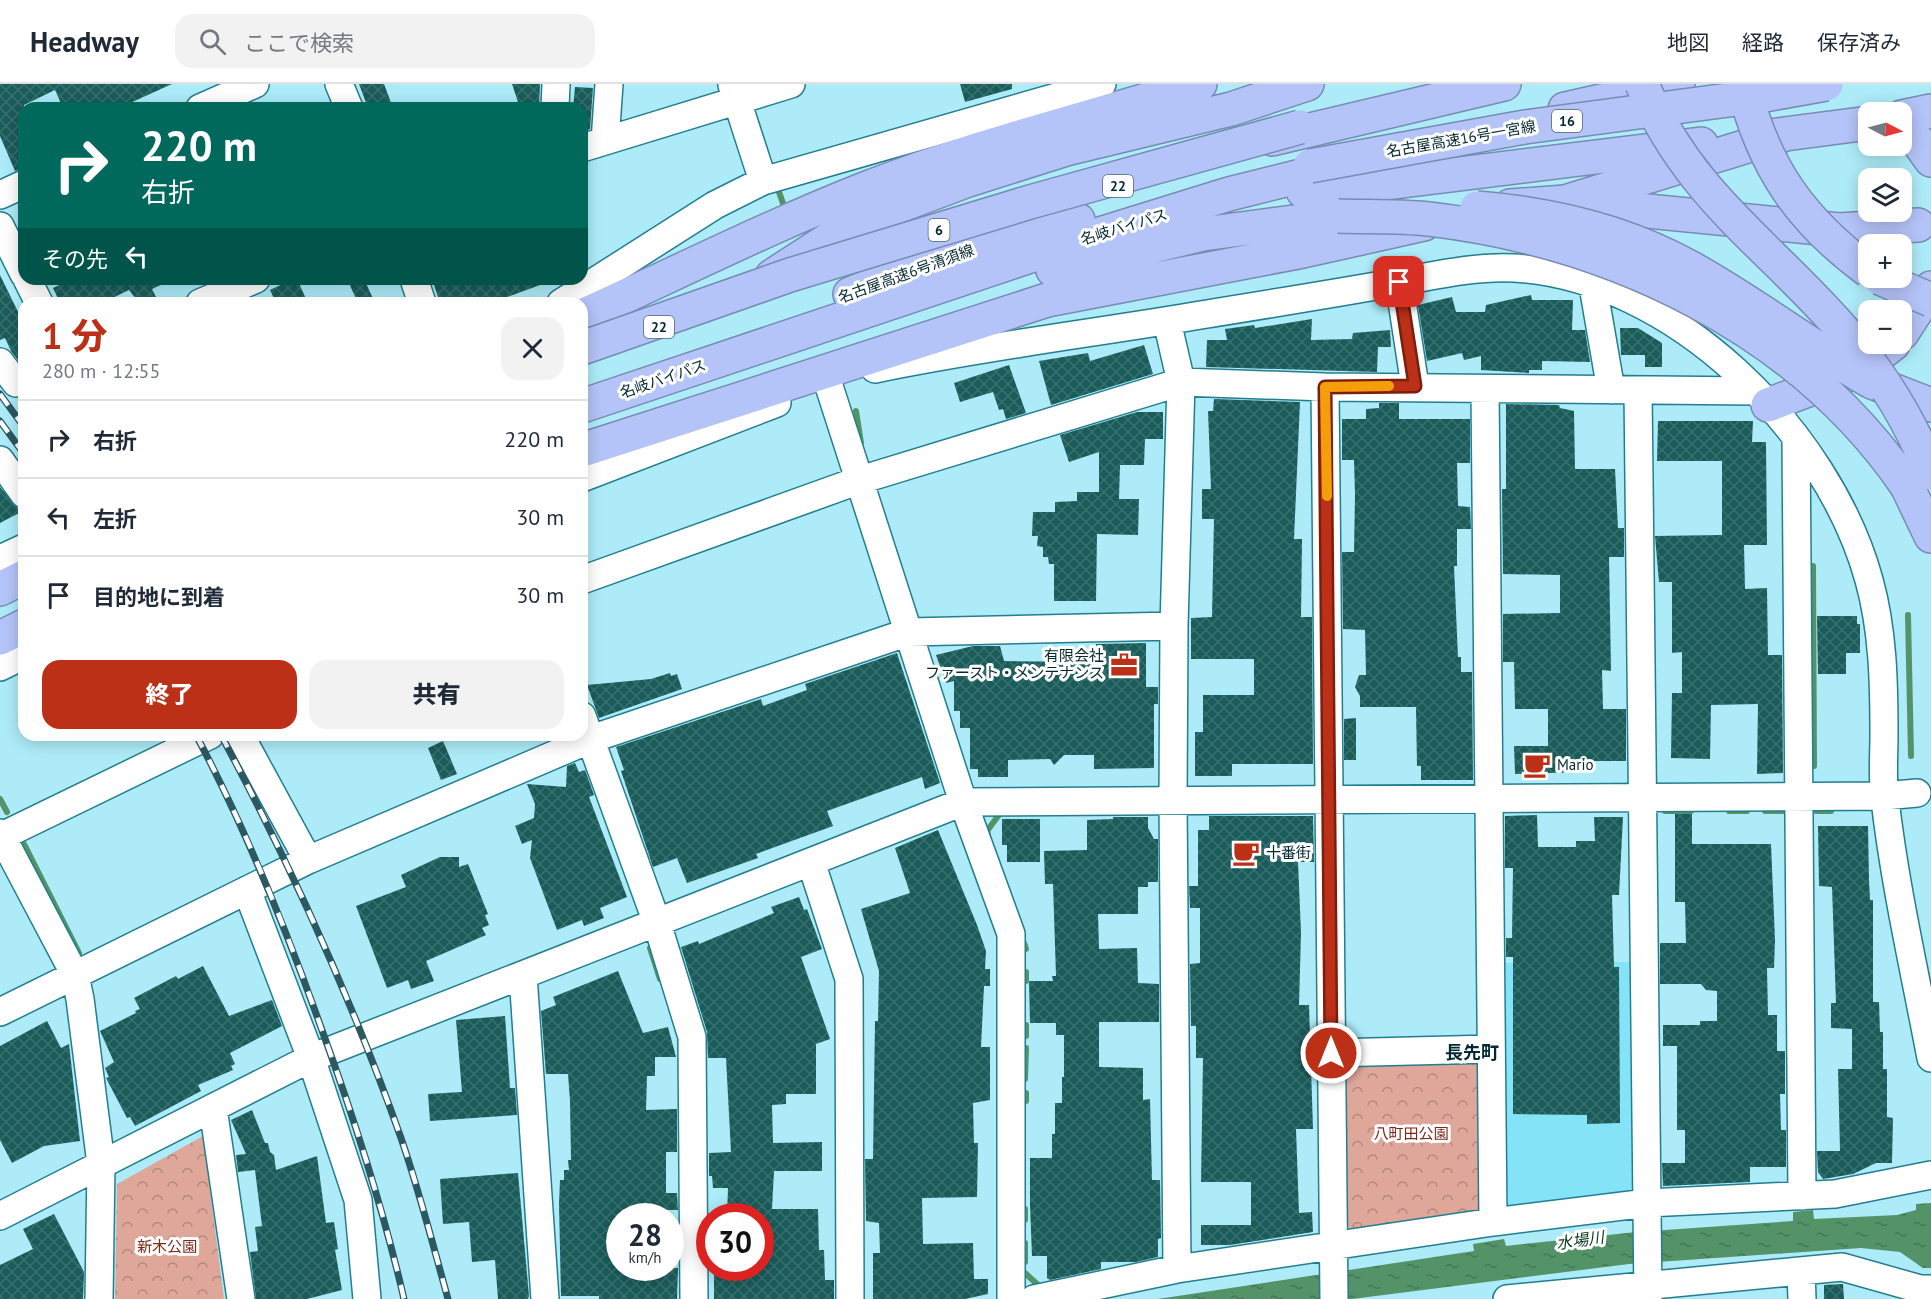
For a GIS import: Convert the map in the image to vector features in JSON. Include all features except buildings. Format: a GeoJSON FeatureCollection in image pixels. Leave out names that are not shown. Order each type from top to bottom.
{"type":"FeatureCollection","features":[{"type":"Feature","properties":{"kind":"highway"},"geometry":{"type":"LineString","coordinates":[[594,311],[761,231],[869,188],[1001,142],[1200,84]]}},
{"type":"Feature","properties":{"kind":"highway"},"geometry":{"type":"LineString","coordinates":[[861,253],[936,214],[1095,156],[1307,84]]}},
{"type":"Feature","properties":{"kind":"highway","name":"22"},"geometry":{"type":"LineString","coordinates":[[735,300],[854,224],[968,180],[1066,149],[1232,109],[1307,84]]}},
{"type":"Feature","properties":{"kind":"highway","name":"名古屋高速6号清須線"},"geometry":{"type":"LineString","coordinates":[[588,346],[790,275],[861,253],[1030,202],[1300,127],[1440,84]]}},
{"type":"Feature","properties":{"kind":"highway","name":"22"},"geometry":{"type":"LineString","coordinates":[[588,353],[735,300],[1287,135],[1504,84]]}},
{"type":"Feature","properties":{"kind":"highway"},"geometry":{"type":"LineString","coordinates":[[1642,84],[1668,138],[1711,196],[1848,335],[1875,368],[1898,405],[1931,473]]}},
{"type":"Feature","properties":{"kind":"highway","name":"名岐バイパス"},"geometry":{"type":"LineString","coordinates":[[588,404],[1008,263],[1229,194],[1571,107],[1678,84]]}},
{"type":"Feature","properties":{"kind":"highway"},"geometry":{"type":"LineString","coordinates":[[1743,84],[1751,116],[1764,150],[1797,205],[1826,238],[1858,263]]}},
{"type":"Feature","properties":{"kind":"highway","name":"名古屋高速16号一宮線"},"geometry":{"type":"LineString","coordinates":[[1310,166],[1525,127],[1759,96],[1826,84]]}},
{"type":"Feature","properties":{"kind":"highway"},"geometry":{"type":"LineString","coordinates":[[1912,115],[1931,111]]}},
{"type":"Feature","properties":{"kind":"highway"},"geometry":{"type":"LineString","coordinates":[[1229,194],[1338,189],[1858,125]]}},
{"type":"Feature","properties":{"kind":"highway"},"geometry":{"type":"LineString","coordinates":[[1565,202],[1783,135]]}},
{"type":"Feature","properties":{"kind":"highway"},"geometry":{"type":"LineString","coordinates":[[1912,136],[1931,160]]}},
{"type":"Feature","properties":{"kind":"highway","name":"名古屋高速6号清須線"},"geometry":{"type":"LineString","coordinates":[[588,394],[759,330],[937,259],[1032,231],[1310,166]]}},
{"type":"Feature","properties":{"kind":"highway"},"geometry":{"type":"LineString","coordinates":[[588,448],[741,396],[1047,300],[1303,251],[1523,203],[1565,202],[1839,230],[1918,225]]}},
{"type":"Feature","properties":{"kind":"highway"},"geometry":{"type":"LineString","coordinates":[[741,396],[879,327],[936,303],[1042,272],[1203,234],[1338,216],[1431,207],[1477,208],[1544,215],[1608,232],[1690,267],[1872,382],[1931,405]]}},
{"type":"Feature","properties":{"kind":"highway"},"geometry":{"type":"LineString","coordinates":[[1338,216],[1427,219],[1516,234],[1603,260],[1679,292],[1755,338],[1831,397],[1884,452],[1907,486],[1931,536]]}},
{"type":"Feature","properties":{"kind":"highway"},"geometry":{"type":"LineString","coordinates":[[1903,288],[1931,300]]}},
{"type":"Feature","properties":{"kind":"highway"},"geometry":{"type":"LineString","coordinates":[[1912,317],[1931,288]]}},
{"type":"Feature","properties":{"kind":"highway"},"geometry":{"type":"LineString","coordinates":[[1761,398],[1858,371],[1880,354]]}},
{"type":"Feature","properties":{"kind":"highway"},"geometry":{"type":"LineString","coordinates":[[0,589],[18,580]]}},
{"type":"Feature","properties":{"kind":"highway"},"geometry":{"type":"LineString","coordinates":[[0,596],[18,588]]}},
{"type":"Feature","properties":{"kind":"highway"},"geometry":{"type":"LineString","coordinates":[[0,625],[18,617]]}},
{"type":"Feature","properties":{"kind":"highway"},"geometry":{"type":"LineString","coordinates":[[0,638],[18,629]]}},
{"type":"Feature","properties":{"kind":"street"},"geometry":{"type":"LineString","coordinates":[[214,102],[255,84]]}},
{"type":"Feature","properties":{"kind":"street"},"geometry":{"type":"LineString","coordinates":[[339,84],[346,102]]}},
{"type":"Feature","properties":{"kind":"street"},"geometry":{"type":"LineString","coordinates":[[555,102],[556,84]]}},
{"type":"Feature","properties":{"kind":"street"},"geometry":{"type":"LineString","coordinates":[[593,145],[609,84]]}},
{"type":"Feature","properties":{"kind":"street"},"geometry":{"type":"LineString","coordinates":[[593,145],[734,92],[791,84]]}},
{"type":"Feature","properties":{"kind":"street"},"geometry":{"type":"LineString","coordinates":[[570,297],[715,205],[763,181],[1102,84]]}},
{"type":"Feature","properties":{"kind":"street"},"geometry":{"type":"LineString","coordinates":[[734,92],[763,181]]}},
{"type":"Feature","properties":{"kind":"street"},"geometry":{"type":"LineString","coordinates":[[0,195],[18,187]]}},
{"type":"Feature","properties":{"kind":"street"},"geometry":{"type":"LineString","coordinates":[[0,226],[18,262]]}},
{"type":"Feature","properties":{"kind":"street"},"geometry":{"type":"LineString","coordinates":[[588,476],[828,383],[934,356],[1167,321],[1479,269],[1512,268],[1544,271],[1646,306],[1690,332],[1725,361],[1761,398],[1796,439],[1834,497],[1854,535],[1870,581],[1884,677],[1884,796],[1931,1058]]}},
{"type":"Feature","properties":{"kind":"street"},"geometry":{"type":"LineString","coordinates":[[1399,282],[1415,386]]}},
{"type":"Feature","properties":{"kind":"street"},"geometry":{"type":"LineString","coordinates":[[214,297],[242,285]]}},
{"type":"Feature","properties":{"kind":"street"},"geometry":{"type":"LineString","coordinates":[[1593,286],[1611,390]]}},
{"type":"Feature","properties":{"kind":"street"},"geometry":{"type":"LineString","coordinates":[[1167,321],[1181,382],[1174,626],[1173,801],[1177,1269]]}},
{"type":"Feature","properties":{"kind":"street"},"geometry":{"type":"LineString","coordinates":[[588,578],[857,481],[1181,382],[1325,387],[1415,386],[1638,390],[1761,398]]}},
{"type":"Feature","properties":{"kind":"street"},"geometry":{"type":"LineString","coordinates":[[828,383],[857,481],[909,632],[963,802],[1011,934],[1011,1299]]}},
{"type":"Feature","properties":{"kind":"street"},"geometry":{"type":"LineString","coordinates":[[1325,387],[1331,800],[1334,1299]]}},
{"type":"Feature","properties":{"kind":"street"},"geometry":{"type":"LineString","coordinates":[[1485,389],[1493,1222]]}},
{"type":"Feature","properties":{"kind":"street"},"geometry":{"type":"LineString","coordinates":[[1638,390],[1648,1282]]}},
{"type":"Feature","properties":{"kind":"street"},"geometry":{"type":"LineString","coordinates":[[1796,439],[1802,1196]]}},
{"type":"Feature","properties":{"kind":"street"},"geometry":{"type":"LineString","coordinates":[[0,460],[18,486]]}},
{"type":"Feature","properties":{"kind":"street"},"geometry":{"type":"LineString","coordinates":[[0,559],[18,551]]}},
{"type":"Feature","properties":{"kind":"street"},"geometry":{"type":"LineString","coordinates":[[588,728],[909,632],[1174,626]]}},
{"type":"Feature","properties":{"kind":"street"},"geometry":{"type":"LineString","coordinates":[[0,667],[18,658]]}},
{"type":"Feature","properties":{"kind":"street"},"geometry":{"type":"LineString","coordinates":[[588,731],[657,922],[692,1037],[694,1299]]}},
{"type":"Feature","properties":{"kind":"street"},"geometry":{"type":"LineString","coordinates":[[99,1299],[101,1164],[75,975],[1,835],[197,741]]}},
{"type":"Feature","properties":{"kind":"street"},"geometry":{"type":"LineString","coordinates":[[243,741],[308,860]]}},
{"type":"Feature","properties":{"kind":"street"},"geometry":{"type":"LineString","coordinates":[[0,1012],[308,860],[560,741]]}},
{"type":"Feature","properties":{"kind":"street"},"geometry":{"type":"LineString","coordinates":[[0,1216],[311,1058],[963,802],[1799,797],[1884,796],[1917,793]]}},
{"type":"Feature","properties":{"kind":"street"},"geometry":{"type":"LineString","coordinates":[[811,862],[849,979],[850,1299]]}},
{"type":"Feature","properties":{"kind":"street"},"geometry":{"type":"LineString","coordinates":[[247,890],[311,1058],[358,1200],[366,1299]]}},
{"type":"Feature","properties":{"kind":"street"},"geometry":{"type":"LineString","coordinates":[[523,975],[545,1299]]}},
{"type":"Feature","properties":{"kind":"street"},"geometry":{"type":"LineString","coordinates":[[1331,1053],[1491,1049]]}},
{"type":"Feature","properties":{"kind":"street"},"geometry":{"type":"LineString","coordinates":[[213,1108],[240,1299]]}},
{"type":"Feature","properties":{"kind":"street"},"geometry":{"type":"LineString","coordinates":[[1034,1299],[1177,1269],[1333,1250],[1493,1222],[1647,1212],[1835,1194],[1931,1175]]}},
{"type":"Feature","properties":{"kind":"street"},"geometry":{"type":"LineString","coordinates":[[1508,1299],[1648,1282],[1842,1267],[1920,1289],[1931,1288]]}},
{"type":"Feature","properties":{"kind":"street"},"geometry":{"type":"LineString","coordinates":[[1801,1271],[1802,1299]]}},
{"type":"Feature","properties":{"kind":"shaded area"},"geometry":{"type":"Polygon","coordinates":[[[1633,962],[1635,1186],[1630,1193],[1504,1207],[1497,963],[1633,962]]]}},
{"type":"Feature","properties":{"kind":"green space","name":"八町田公園"},"geometry":{"type":"Polygon","coordinates":[[[1478,1060],[1481,1206],[1477,1212],[1351,1229],[1345,1224],[1342,1061],[1478,1060]]]}},
{"type":"Feature","properties":{"kind":"green space","name":"新木公園"},"geometry":{"type":"Polygon","coordinates":[[[203,1136],[224,1299],[115,1299],[117,1184],[203,1136]]]}},
{"type":"Feature","properties":{"kind":"water","name":"水場川"},"geometry":{"type":"Polygon","coordinates":[[[1931,1203],[1931,1268],[1923,1268],[1900,1252],[1861,1248],[1629,1264],[1352,1299],[1158,1299],[1474,1251],[1473,1244],[1504,1239],[1506,1246],[1636,1232],[1793,1221],[1793,1212],[1813,1210],[1814,1219],[1897,1215],[1916,1210],[1916,1204],[1931,1203]]]}},
{"type":"Feature","properties":{"kind":"waterway"},"geometry":{"type":"LineString","coordinates":[[779,192],[785,209]]}},
{"type":"Feature","properties":{"kind":"waterway"},"geometry":{"type":"LineString","coordinates":[[856,411],[861,443]]}},
{"type":"Feature","properties":{"kind":"waterway"},"geometry":{"type":"LineString","coordinates":[[1813,566],[1814,766]]}},
{"type":"Feature","properties":{"kind":"waterway"},"geometry":{"type":"LineString","coordinates":[[1908,615],[1911,756]]}},
{"type":"Feature","properties":{"kind":"waterway"},"geometry":{"type":"LineString","coordinates":[[0,799],[7,812]]}},
{"type":"Feature","properties":{"kind":"waterway"},"geometry":{"type":"LineString","coordinates":[[1665,811],[1691,811]]}},
{"type":"Feature","properties":{"kind":"waterway"},"geometry":{"type":"LineString","coordinates":[[1729,811],[1747,811]]}},
{"type":"Feature","properties":{"kind":"waterway"},"geometry":{"type":"LineString","coordinates":[[1765,811],[1783,811]]}},
{"type":"Feature","properties":{"kind":"waterway"},"geometry":{"type":"LineString","coordinates":[[1816,811],[1831,811]]}},
{"type":"Feature","properties":{"kind":"waterway"},"geometry":{"type":"LineString","coordinates":[[988,835],[987,831],[1001,812]]}},
{"type":"Feature","properties":{"kind":"waterway"},"geometry":{"type":"LineString","coordinates":[[24,844],[79,953]]}},
{"type":"Feature","properties":{"kind":"waterway"},"geometry":{"type":"LineString","coordinates":[[1024,943],[1026,949]]}},
{"type":"Feature","properties":{"kind":"waterway"},"geometry":{"type":"LineString","coordinates":[[650,948],[660,979]]}},
{"type":"Feature","properties":{"kind":"waterway"},"geometry":{"type":"LineString","coordinates":[[1026,972],[1026,981]]}},
{"type":"Feature","properties":{"kind":"waterway"},"geometry":{"type":"LineString","coordinates":[[1026,1025],[1026,1036]]}},
{"type":"Feature","properties":{"kind":"waterway"},"geometry":{"type":"LineString","coordinates":[[1025,1079],[1026,1048]]}},
{"type":"Feature","properties":{"kind":"waterway"},"geometry":{"type":"LineString","coordinates":[[1026,1093],[1026,1101]]}},
{"type":"Feature","properties":{"kind":"waterway"},"geometry":{"type":"LineString","coordinates":[[1025,1209],[1025,1220]]}},
{"type":"Feature","properties":{"kind":"waterway"},"geometry":{"type":"LineString","coordinates":[[1025,1243],[1025,1262]]}},
{"type":"Feature","properties":{"kind":"waterway"},"geometry":{"type":"LineString","coordinates":[[1025,1273],[1037,1284]]}},
{"type":"Feature","properties":{"kind":"railway"},"geometry":{"type":"LineString","coordinates":[[0,394],[18,419]]}},
{"type":"Feature","properties":{"kind":"railway"},"geometry":{"type":"LineString","coordinates":[[0,421],[18,446]]}},
{"type":"Feature","properties":{"kind":"railway"},"geometry":{"type":"LineString","coordinates":[[199,741],[249,845],[309,995],[368,1165],[404,1299]]}},
{"type":"Feature","properties":{"kind":"railway"},"geometry":{"type":"LineString","coordinates":[[224,741],[295,883],[362,1035],[408,1158],[448,1299]]}},
{"type":"Feature","properties":{"kind":"slow traffic"},"geometry":{"type":"LineString","coordinates":[[1327,496],[1325,387],[1389,386]]}},
{"type":"Feature","properties":{"kind":"place","name":"有限会社 ファースト・メンテナンス"},"geometry":{"type":"Point","coordinates":[1124,665]}},
{"type":"Feature","properties":{"kind":"place","name":"Mario"},"geometry":{"type":"Point","coordinates":[1537,765]}},
{"type":"Feature","properties":{"kind":"place","name":"十番街"},"geometry":{"type":"Point","coordinates":[1246,853]}},
{"type":"Feature","properties":{"kind":"district","name":"長先町"},"geometry":{"type":"Point","coordinates":[1472,1053]}},
{"type":"Feature","properties":{"kind":"route"},"geometry":{"type":"LineString","coordinates":[[1331,1053],[1325,387],[1415,386],[1399,282]]}}]}
